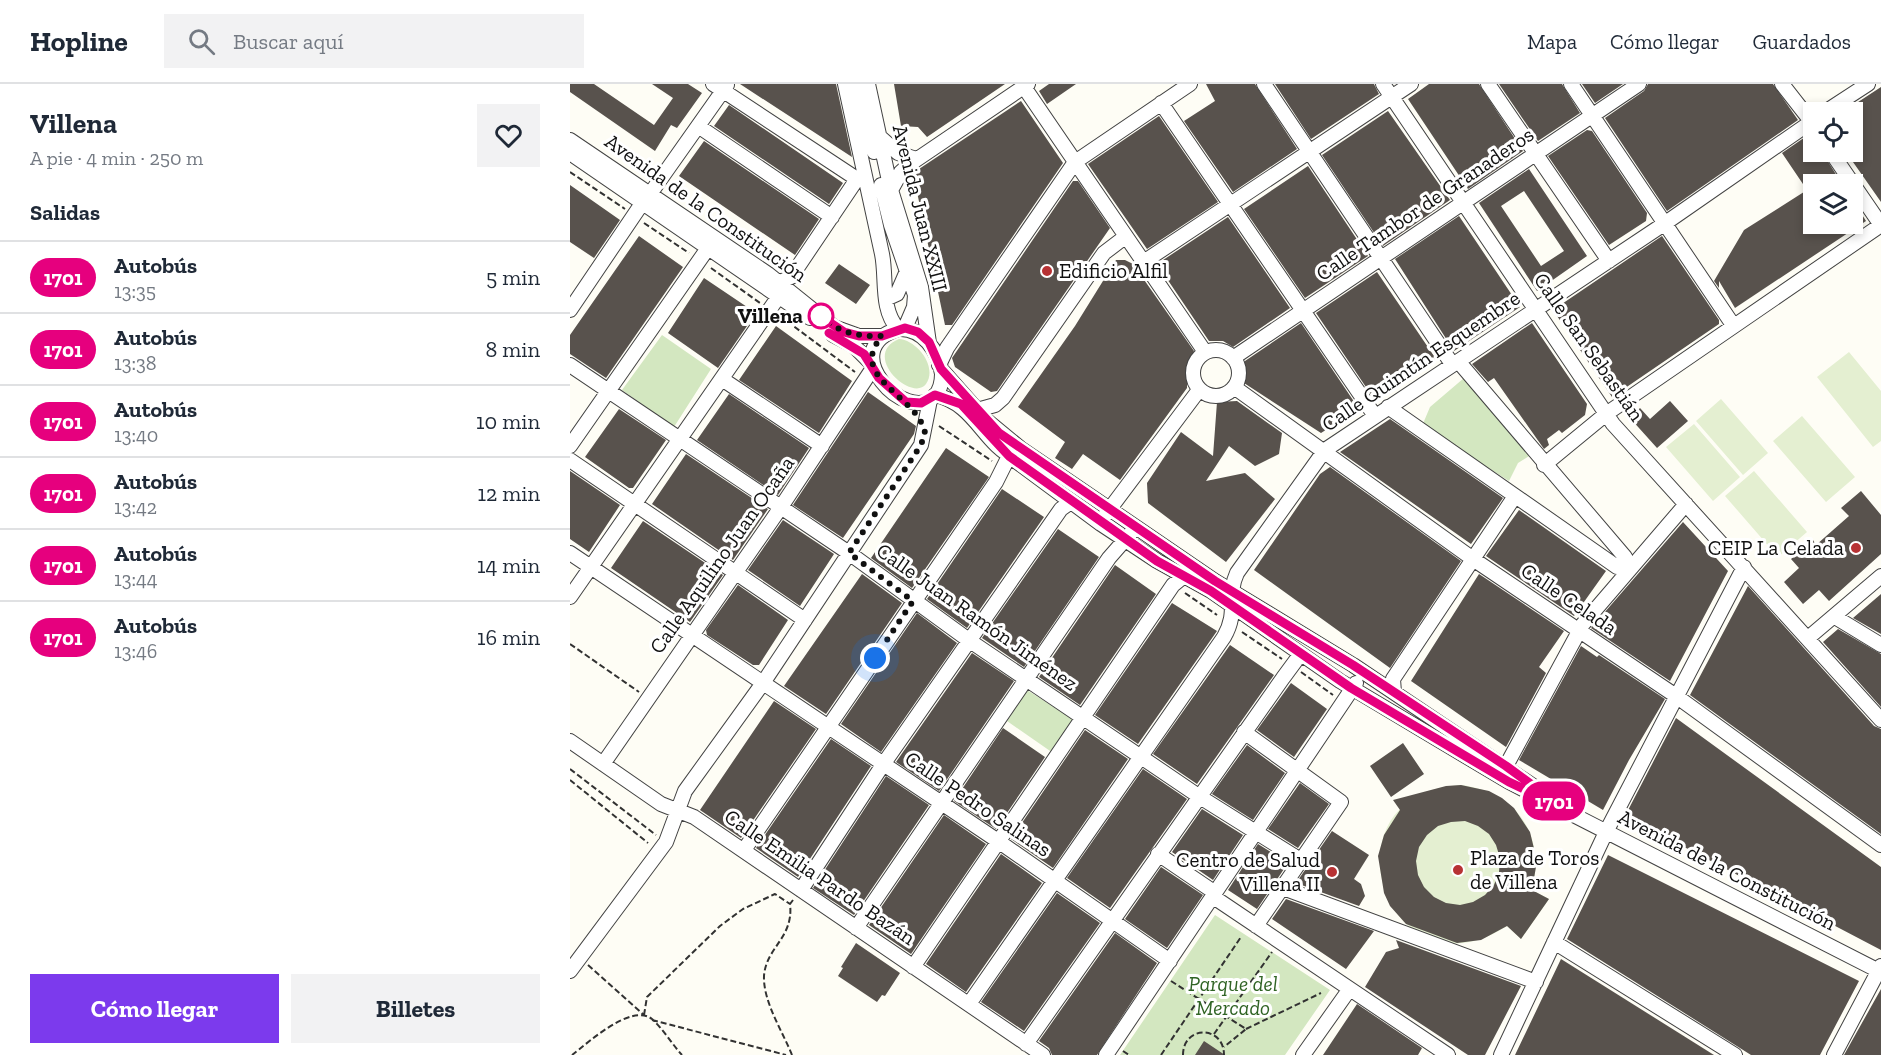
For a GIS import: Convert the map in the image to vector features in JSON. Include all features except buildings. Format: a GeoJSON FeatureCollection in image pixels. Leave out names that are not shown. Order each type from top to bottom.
{"type":"FeatureCollection","features":[{"type":"Feature","properties":{"kind":"street"},"geometry":{"type":"LineString","coordinates":[[573,967],[662,847],[684,791],[763,683],[921,445],[932,397],[942,381],[940,367],[929,342],[918,332],[901,328],[890,317],[886,299],[883,258],[860,178],[845,84]]}},
{"type":"Feature","properties":{"kind":"street","name":"Avenida Juan XXIII"},"geometry":{"type":"LineString","coordinates":[[858,84],[891,225],[915,295],[914,307],[901,328]]}},
{"type":"Feature","properties":{"kind":"street","name":"Avenida Juan XXIII"},"geometry":{"type":"LineString","coordinates":[[868,84],[891,190],[921,288],[929,342]]}},
{"type":"Feature","properties":{"kind":"street"},"geometry":{"type":"LineString","coordinates":[[940,367],[947,348],[1075,162],[1190,84]]}},
{"type":"Feature","properties":{"kind":"street"},"geometry":{"type":"LineString","coordinates":[[1264,84],[1381,259],[1455,363],[1625,557],[1617,567],[1389,407]]}},
{"type":"Feature","properties":{"kind":"street","name":"Calle San Sebastián"},"geometry":{"type":"LineString","coordinates":[[1383,84],[1537,309],[1605,414],[1881,720]]}},
{"type":"Feature","properties":{"kind":"street"},"geometry":{"type":"LineString","coordinates":[[1142,263],[1310,153],[1410,84]]}},
{"type":"Feature","properties":{"kind":"street"},"geometry":{"type":"LineString","coordinates":[[1488,84],[1609,261]]}},
{"type":"Feature","properties":{"kind":"street"},"geometry":{"type":"LineString","coordinates":[[1571,84],[1733,325]]}},
{"type":"Feature","properties":{"kind":"street","name":"Calle Tambor de Granaderos"},"geometry":{"type":"LineString","coordinates":[[1233,357],[1639,84]]}},
{"type":"Feature","properties":{"kind":"street"},"geometry":{"type":"LineString","coordinates":[[1782,84],[1803,110]]}},
{"type":"Feature","properties":{"kind":"street"},"geometry":{"type":"LineString","coordinates":[[1840,102],[1850,84]]}},
{"type":"Feature","properties":{"kind":"street"},"geometry":{"type":"LineString","coordinates":[[1842,102],[1868,84]]}},
{"type":"Feature","properties":{"kind":"street"},"geometry":{"type":"LineString","coordinates":[[891,190],[901,172],[916,159],[1026,85],[1142,263],[1205,352]]}},
{"type":"Feature","properties":{"kind":"street"},"geometry":{"type":"LineString","coordinates":[[570,310],[633,215],[698,126],[721,86],[860,178]]}},
{"type":"Feature","properties":{"kind":"street"},"geometry":{"type":"LineString","coordinates":[[1161,103],[1375,416]]}},
{"type":"Feature","properties":{"kind":"street"},"geometry":{"type":"LineString","coordinates":[[698,126],[832,217]]}},
{"type":"Feature","properties":{"kind":"street","name":"Calle Quimtín Esquembre"},"geometry":{"type":"LineString","coordinates":[[1237,573],[1325,450],[1803,129]]}},
{"type":"Feature","properties":{"kind":"street"},"geometry":{"type":"LineString","coordinates":[[880,137],[892,150],[916,159]]}},
{"type":"Feature","properties":{"kind":"street","name":"Avenida de la Constitución"},"geometry":{"type":"LineString","coordinates":[[570,140],[708,248],[780,289],[829,333],[854,346],[873,366]]}},
{"type":"Feature","properties":{"kind":"street","name":"Avenida de la Constitución"},"geometry":{"type":"LineString","coordinates":[[570,153],[646,198],[834,327],[859,336],[882,336]]}},
{"type":"Feature","properties":{"kind":"street"},"geometry":{"type":"LineString","coordinates":[[1544,465],[1605,414],[1881,225],[1838,162]]}},
{"type":"Feature","properties":{"kind":"street"},"geometry":{"type":"LineString","coordinates":[[570,597],[682,438],[780,289],[791,277],[860,178]]}},
{"type":"Feature","properties":{"kind":"street"},"geometry":{"type":"LineString","coordinates":[[977,410],[995,405],[1003,398],[1104,253],[1125,237]]}},
{"type":"Feature","properties":{"kind":"street"},"geometry":{"type":"LineString","coordinates":[[570,446],[708,248]]}},
{"type":"Feature","properties":{"kind":"street"},"geometry":{"type":"LineString","coordinates":[[886,299],[897,294],[907,271]]}},
{"type":"Feature","properties":{"kind":"street"},"geometry":{"type":"LineString","coordinates":[[901,328],[882,336],[874,348],[873,366],[879,378],[906,402],[924,425]]}},
{"type":"Feature","properties":{"kind":"street"},"geometry":{"type":"LineString","coordinates":[[1220,350],[1233,357],[1239,375],[1234,387],[1217,396],[1199,390],[1195,384],[1192,369],[1195,362],[1205,352],[1220,350]]}},
{"type":"Feature","properties":{"kind":"street","name":"Calle Juan Ramón Jiménez"},"geometry":{"type":"LineString","coordinates":[[570,365],[682,438],[849,553],[970,641],[1141,757],[1302,861]]}},
{"type":"Feature","properties":{"kind":"street","name":"Calle Aquilino Juan Ocaña"},"geometry":{"type":"LineString","coordinates":[[603,764],[781,507],[873,366]]}},
{"type":"Feature","properties":{"kind":"street"},"geometry":{"type":"LineString","coordinates":[[940,367],[999,433],[1112,508],[1215,581],[1394,692],[1506,766],[1562,807]]}},
{"type":"Feature","properties":{"kind":"street"},"geometry":{"type":"LineString","coordinates":[[722,379],[822,446]]}},
{"type":"Feature","properties":{"kind":"street","name":"Calle Celada"},"geometry":{"type":"LineString","coordinates":[[1234,387],[1325,450],[1473,559],[1676,696],[1881,845]]}},
{"type":"Feature","properties":{"kind":"street"},"geometry":{"type":"LineString","coordinates":[[906,402],[921,403],[932,397],[961,404],[1009,456],[1038,471],[1100,514],[1108,513],[1112,508],[1199,390]]}},
{"type":"Feature","properties":{"kind":"street"},"geometry":{"type":"LineString","coordinates":[[744,850],[1004,470],[1009,456]]}},
{"type":"Feature","properties":{"kind":"street","name":"Avenida de la Constitución"},"geometry":{"type":"LineString","coordinates":[[1009,456],[1123,538],[1197,582],[1351,688],[1509,782],[1880,969]]}},
{"type":"Feature","properties":{"kind":"street"},"geometry":{"type":"LineString","coordinates":[[570,460],[736,570],[805,620]]}},
{"type":"Feature","properties":{"kind":"street"},"geometry":{"type":"LineString","coordinates":[[1394,692],[1393,679],[1515,496]]}},
{"type":"Feature","properties":{"kind":"street"},"geometry":{"type":"LineString","coordinates":[[801,890],[882,766],[1057,514],[1071,502]]}},
{"type":"Feature","properties":{"kind":"street"},"geometry":{"type":"LineString","coordinates":[[1506,766],[1584,624],[1686,504]]}},
{"type":"Feature","properties":{"kind":"street"},"geometry":{"type":"LineString","coordinates":[[856,928],[1123,538],[1127,534],[1134,535],[1157,550],[1174,553]]}},
{"type":"Feature","properties":{"kind":"street","name":"Calle Pedro Salinas"},"geometry":{"type":"LineString","coordinates":[[570,553],[692,633],[882,766],[998,842],[1170,961]]}},
{"type":"Feature","properties":{"kind":"street"},"geometry":{"type":"LineString","coordinates":[[1501,1055],[1606,832],[1744,567]]}},
{"type":"Feature","properties":{"kind":"street"},"geometry":{"type":"LineString","coordinates":[[1215,581],[1237,573]]}},
{"type":"Feature","properties":{"kind":"street"},"geometry":{"type":"LineString","coordinates":[[969,1004],[1231,624],[1234,607],[1232,591],[1237,573]]}},
{"type":"Feature","properties":{"kind":"street"},"geometry":{"type":"LineString","coordinates":[[914,967],[1173,585],[1184,576]]}},
{"type":"Feature","properties":{"kind":"street"},"geometry":{"type":"LineString","coordinates":[[1808,638],[1881,576]]}},
{"type":"Feature","properties":{"kind":"street"},"geometry":{"type":"LineString","coordinates":[[1835,617],[1881,645]]}},
{"type":"Feature","properties":{"kind":"street"},"geometry":{"type":"LineString","coordinates":[[1026,1044],[1244,732],[1292,665],[1303,656]]}},
{"type":"Feature","properties":{"kind":"street"},"geometry":{"type":"LineString","coordinates":[[1106,1055],[1355,683],[1365,681],[1408,708],[1430,716]]}},
{"type":"Feature","properties":{"kind":"street"},"geometry":{"type":"LineString","coordinates":[[1244,732],[1339,799],[1340,806],[1256,926]]}},
{"type":"Feature","properties":{"kind":"street","name":"Calle Emilia Pardo Bazán"},"geometry":{"type":"LineString","coordinates":[[570,741],[661,804],[694,816],[1043,1055]]}},
{"type":"Feature","properties":{"kind":"street"},"geometry":{"type":"LineString","coordinates":[[1158,854],[1256,926],[1349,990],[1427,1049],[1448,1055]]}},
{"type":"Feature","properties":{"kind":"street"},"geometry":{"type":"LineString","coordinates":[[1283,888],[1536,982]]}},
{"type":"Feature","properties":{"kind":"street"},"geometry":{"type":"LineString","coordinates":[[1554,942],[1735,1055]]}},
{"type":"Feature","properties":{"kind":"street"},"geometry":{"type":"LineString","coordinates":[[1834,1055],[1880,969]]}},
{"type":"Feature","properties":{"kind":"street"},"geometry":{"type":"LineString","coordinates":[[1303,1055],[1349,990]]}},
{"type":"Feature","properties":{"kind":"path"},"geometry":{"type":"LineString","coordinates":[[570,172],[700,260],[849,366],[864,382]]}},
{"type":"Feature","properties":{"kind":"path"},"geometry":{"type":"LineString","coordinates":[[924,425],[933,423],[940,426],[1004,470]]}},
{"type":"Feature","properties":{"kind":"path"},"geometry":{"type":"LineString","coordinates":[[1173,585],[1343,701]]}},
{"type":"Feature","properties":{"kind":"path"},"geometry":{"type":"LineString","coordinates":[[570,644],[649,698]]}},
{"type":"Feature","properties":{"kind":"path"},"geometry":{"type":"LineString","coordinates":[[570,769],[662,847]]}},
{"type":"Feature","properties":{"kind":"path"},"geometry":{"type":"LineString","coordinates":[[570,780],[662,847]]}},
{"type":"Feature","properties":{"kind":"path"},"geometry":{"type":"LineString","coordinates":[[792,1055],[767,995],[764,976],[769,958],[792,919],[790,904],[801,890]]}},
{"type":"Feature","properties":{"kind":"path"},"geometry":{"type":"LineString","coordinates":[[644,1015],[647,997],[720,926],[743,909],[775,894],[790,904]]}},
{"type":"Feature","properties":{"kind":"path"},"geometry":{"type":"LineString","coordinates":[[1161,1055],[1241,937]]}},
{"type":"Feature","properties":{"kind":"path"},"geometry":{"type":"LineString","coordinates":[[1214,1034],[1279,942]]}},
{"type":"Feature","properties":{"kind":"path"},"geometry":{"type":"LineString","coordinates":[[573,967],[597,970],[652,1020],[786,1055]]}},
{"type":"Feature","properties":{"kind":"path"},"geometry":{"type":"LineString","coordinates":[[1168,979],[1245,1029]]}},
{"type":"Feature","properties":{"kind":"path"},"geometry":{"type":"LineString","coordinates":[[1224,1047],[1245,1029],[1321,993]]}},
{"type":"Feature","properties":{"kind":"path"},"geometry":{"type":"LineString","coordinates":[[572,1055],[620,1020],[632,1014],[644,1015]]}},
{"type":"Feature","properties":{"kind":"path"},"geometry":{"type":"LineString","coordinates":[[652,1020],[682,1055]]}},
{"type":"Feature","properties":{"kind":"path"},"geometry":{"type":"LineString","coordinates":[[1183,1055],[1185,1043],[1200,1032],[1214,1034],[1224,1047],[1224,1055]]}},
{"type":"Feature","properties":{"kind":"green space"},"geometry":{"type":"Polygon","coordinates":[[[662,335],[711,369],[674,427],[622,390],[662,335]]]}},
{"type":"Feature","properties":{"kind":"green space"},"geometry":{"type":"Polygon","coordinates":[[[899,339],[919,349],[927,363],[929,377],[926,384],[919,388],[910,387],[901,382],[887,365],[885,355],[888,346],[899,339]]]}},
{"type":"Feature","properties":{"kind":"green space"},"geometry":{"type":"Polygon","coordinates":[[[1849,352],[1881,391],[1881,441],[1873,447],[1817,377],[1849,352]]]}},
{"type":"Feature","properties":{"kind":"green space"},"geometry":{"type":"Polygon","coordinates":[[[1464,378],[1531,455],[1518,463],[1509,481],[1422,426],[1430,407],[1464,378]]]}},
{"type":"Feature","properties":{"kind":"green space"},"geometry":{"type":"Polygon","coordinates":[[[1721,399],[1768,453],[1743,475],[1696,421],[1721,399]]]}},
{"type":"Feature","properties":{"kind":"green space"},"geometry":{"type":"Polygon","coordinates":[[[1802,416],[1855,477],[1826,502],[1773,441],[1802,416]]]}},
{"type":"Feature","properties":{"kind":"green space"},"geometry":{"type":"Polygon","coordinates":[[[1694,424],[1740,477],[1713,501],[1666,447],[1694,424]]]}},
{"type":"Feature","properties":{"kind":"green space"},"geometry":{"type":"Polygon","coordinates":[[[1754,471],[1807,532],[1778,557],[1725,496],[1754,471]]]}},
{"type":"Feature","properties":{"kind":"green space"},"geometry":{"type":"Polygon","coordinates":[[[1027,690],[1076,721],[1053,753],[1007,721],[1027,690]]]}},
{"type":"Feature","properties":{"kind":"green space","name":"Plaza de Toros de Villena"},"geometry":{"type":"Polygon","coordinates":[[[1461,785],[1481,789],[1498,797],[1512,807],[1523,820],[1530,834],[1535,851],[1532,890],[1549,899],[1521,939],[1507,926],[1464,943],[1428,938],[1401,918],[1384,888],[1380,854],[1390,822],[1417,797],[1461,785]]]}},
{"type":"Feature","properties":{"kind":"green space","name":"Parque del Mercado"},"geometry":{"type":"Polygon","coordinates":[[[1215,915],[1330,990],[1285,1055],[1120,1055],[1215,915]]]}},
{"type":"Feature","properties":{"kind":"bus line","name":"1701"},"geometry":{"type":"LineString","coordinates":[[820,316],[834,327],[859,336],[882,336],[905,328],[918,332],[929,342],[941,369],[999,433],[1112,508],[1215,581],[1353,665],[1506,766],[1562,807],[1509,782],[1351,688],[1211,591],[1157,561],[1101,524],[1009,456],[961,404],[935,395],[921,403],[906,402],[879,378],[864,354],[829,333]]}},
{"type":"Feature","properties":{"kind":"place","name":"Edificio Alfil"},"geometry":{"type":"Point","coordinates":[1047,271]}},
{"type":"Feature","properties":{"kind":"place","name":"Villena"},"geometry":{"type":"Point","coordinates":[821,316]}},
{"type":"Feature","properties":{"kind":"place","name":"CEIP La Celada"},"geometry":{"type":"Point","coordinates":[1856,548]}},
{"type":"Feature","properties":{"kind":"place","name":"Plaza de Toros de Villena"},"geometry":{"type":"Point","coordinates":[1458,870]}},
{"type":"Feature","properties":{"kind":"place","name":"Centro de Salud Villena II"},"geometry":{"type":"Point","coordinates":[1332,872]}},
{"type":"Feature","properties":{"kind":"route"},"geometry":{"type":"LineString","coordinates":[[821,316],[844,332],[859,336],[882,336],[872,356],[875,373],[915,411],[924,425],[925,433],[921,445],[849,553],[913,601],[875,658]]}}]}
